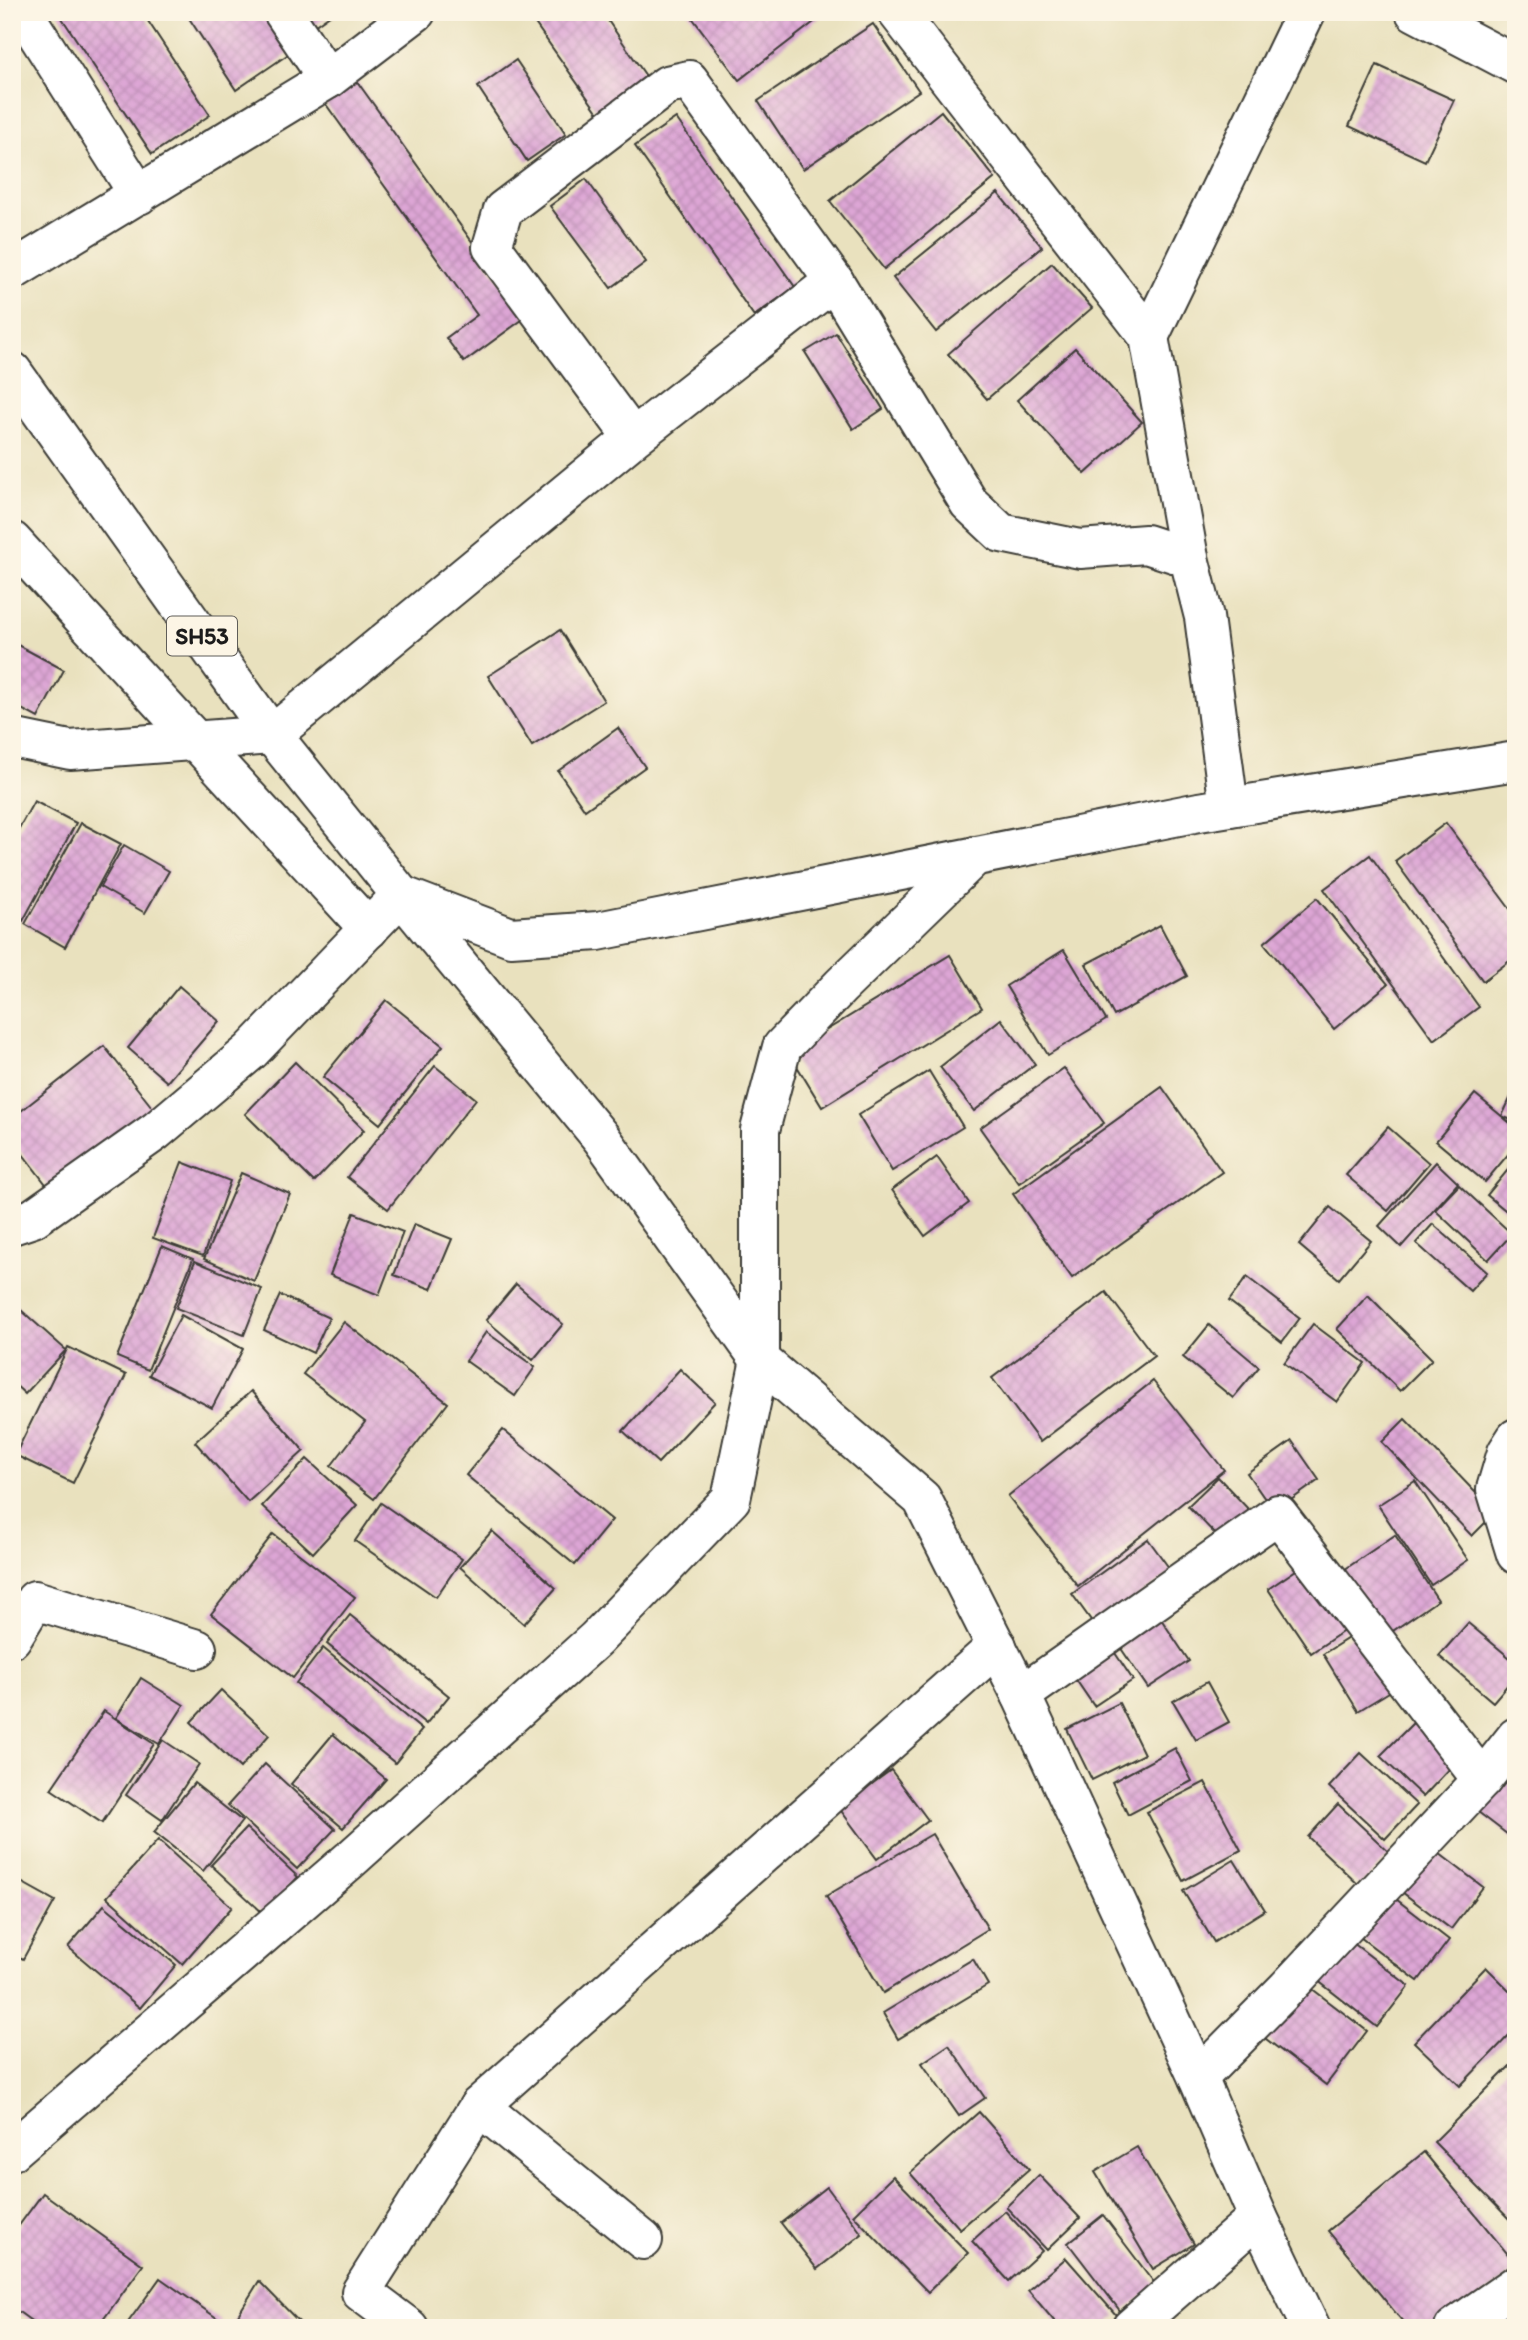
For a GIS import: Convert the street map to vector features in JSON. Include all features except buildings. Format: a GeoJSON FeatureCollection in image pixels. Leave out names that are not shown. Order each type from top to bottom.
{"type":"FeatureCollection","features":[{"type":"Feature","properties":{"kind":"street"},"geometry":{"type":"LineString","coordinates":[[23,12],[139,195]]}},
{"type":"Feature","properties":{"kind":"street"},"geometry":{"type":"LineString","coordinates":[[283,12],[328,79]]}},
{"type":"Feature","properties":{"kind":"street"},"geometry":{"type":"LineString","coordinates":[[12,271],[328,79],[416,12]]}},
{"type":"Feature","properties":{"kind":"street"},"geometry":{"type":"LineString","coordinates":[[897,12],[1149,337],[1189,558],[1204,617],[1229,807]]}},
{"type":"Feature","properties":{"kind":"street"},"geometry":{"type":"LineString","coordinates":[[1149,337],[1306,12]]}},
{"type":"Feature","properties":{"kind":"street"},"geometry":{"type":"LineString","coordinates":[[1415,12],[1516,65]]}},
{"type":"Feature","properties":{"kind":"street"},"geometry":{"type":"LineString","coordinates":[[633,438],[492,247],[503,210],[667,85],[689,80],[834,281],[970,503],[1001,533],[1080,550],[1146,544],[1189,558]]}},
{"type":"Feature","properties":{"kind":"street"},"geometry":{"type":"LineString","coordinates":[[12,738],[70,750],[272,734],[633,438],[834,281]]}},
{"type":"Feature","properties":{"kind":"street","name":"SH53"},"geometry":{"type":"LineString","coordinates":[[12,371],[272,734],[401,895]]}},
{"type":"Feature","properties":{"kind":"street"},"geometry":{"type":"LineString","coordinates":[[12,541],[369,929]]}},
{"type":"Feature","properties":{"kind":"street"},"geometry":{"type":"LineString","coordinates":[[401,895],[511,937],[598,931],[1229,807],[1516,761]]}},
{"type":"Feature","properties":{"kind":"street"},"geometry":{"type":"LineString","coordinates":[[12,2151],[351,1858],[596,1639],[731,1499],[760,1360],[760,1130],[782,1047],[975,856]]}},
{"type":"Feature","properties":{"kind":"street"},"geometry":{"type":"LineString","coordinates":[[12,1225],[33,1217],[156,1131],[251,1051],[401,895]]}},
{"type":"Feature","properties":{"kind":"street"},"geometry":{"type":"LineString","coordinates":[[401,895],[602,1139],[760,1360],[922,1499],[1021,1695],[1311,2328]]}},
{"type":"Feature","properties":{"kind":"street"},"geometry":{"type":"LineString","coordinates":[[1516,1438],[1507,1452],[1496,1489],[1516,1554]]}},
{"type":"Feature","properties":{"kind":"street"},"geometry":{"type":"LineString","coordinates":[[1021,1695],[1278,1514],[1482,1780]]}},
{"type":"Feature","properties":{"kind":"street"},"geometry":{"type":"LineString","coordinates":[[12,1638],[35,1600],[197,1649]]}},
{"type":"Feature","properties":{"kind":"street"},"geometry":{"type":"LineString","coordinates":[[409,2328],[361,2292],[479,2105],[997,1646]]}},
{"type":"Feature","properties":{"kind":"street"},"geometry":{"type":"LineString","coordinates":[[1198,2078],[1287,1988],[1482,1780],[1516,1737]]}},
{"type":"Feature","properties":{"kind":"street"},"geometry":{"type":"LineString","coordinates":[[479,2105],[643,2240]]}},
{"type":"Feature","properties":{"kind":"street"},"geometry":{"type":"LineString","coordinates":[[1131,2328],[1258,2217]]}},
{"type":"Feature","properties":{"kind":"street"},"geometry":{"type":"LineString","coordinates":[[1454,2328],[1516,2284]]}}]}
